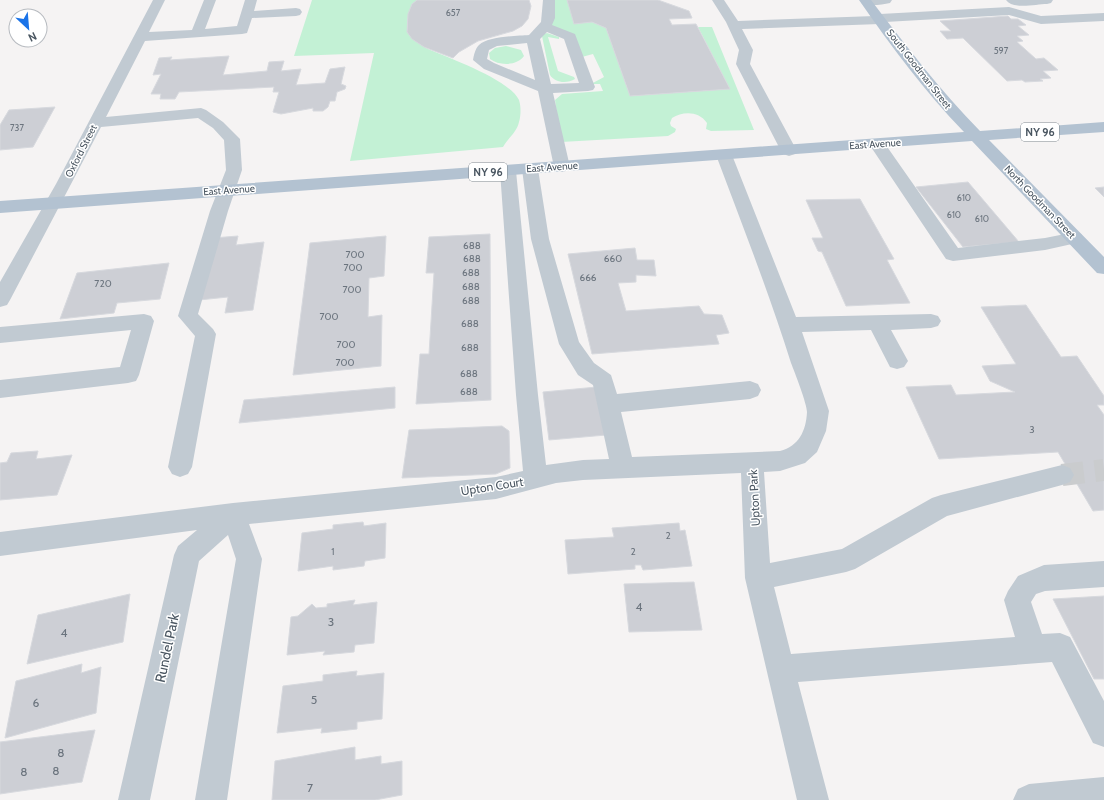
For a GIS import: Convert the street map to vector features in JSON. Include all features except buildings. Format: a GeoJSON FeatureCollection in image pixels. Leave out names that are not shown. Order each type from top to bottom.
{"type":"FeatureCollection","features":[{"type":"Feature","properties":{"kind":"main road","name":"South Goodman Street"},"geometry":{"type":"LineString","coordinates":[[865,0],[930,85],[976,136]]}},
{"type":"Feature","properties":{"kind":"main road","name":"East Avenue"},"geometry":{"type":"LineString","coordinates":[[0,207],[1104,127]]}},
{"type":"Feature","properties":{"kind":"main road","name":"North Goodman Street"},"geometry":{"type":"LineString","coordinates":[[976,136],[1104,268]]}},
{"type":"Feature","properties":{"kind":"street","name":"Oxford Street"},"geometry":{"type":"LineString","coordinates":[[0,300],[53,203],[159,0]]}},
{"type":"Feature","properties":{"kind":"street"},"geometry":{"type":"LineString","coordinates":[[197,33],[210,0]]}},
{"type":"Feature","properties":{"kind":"street"},"geometry":{"type":"LineString","coordinates":[[140,37],[242,30],[251,0]]}},
{"type":"Feature","properties":{"kind":"street"},"geometry":{"type":"LineString","coordinates":[[546,27],[570,36],[588,87],[545,89],[489,66],[480,60],[481,51],[486,46],[533,38],[546,27],[549,12],[549,0]]}},
{"type":"Feature","properties":{"kind":"street"},"geometry":{"type":"LineString","coordinates":[[718,0],[734,26],[746,50],[743,64],[789,151]]}},
{"type":"Feature","properties":{"kind":"street"},"geometry":{"type":"LineString","coordinates":[[865,0],[886,0]]}},
{"type":"Feature","properties":{"kind":"street"},"geometry":{"type":"LineString","coordinates":[[1012,0],[1016,2],[1047,0]]}},
{"type":"Feature","properties":{"kind":"street"},"geometry":{"type":"LineString","coordinates":[[734,26],[1009,11],[1042,20],[1104,17]]}},
{"type":"Feature","properties":{"kind":"street"},"geometry":{"type":"LineString","coordinates":[[246,15],[296,12]]}},
{"type":"Feature","properties":{"kind":"street"},"geometry":{"type":"LineString","coordinates":[[533,38],[562,167]]}},
{"type":"Feature","properties":{"kind":"street"},"geometry":{"type":"LineString","coordinates":[[95,123],[201,113],[218,125],[232,139],[234,170],[226,190],[188,316],[206,334],[180,467]]}},
{"type":"Feature","properties":{"kind":"street"},"geometry":{"type":"LineString","coordinates":[[877,144],[953,255],[1045,244],[1075,238]]}},
{"type":"Feature","properties":{"kind":"street","name":"Upton Park"},"geometry":{"type":"LineString","coordinates":[[724,155],[789,325],[818,411],[815,431],[809,445],[797,456],[780,461],[752,463],[758,578],[813,800]]}},
{"type":"Feature","properties":{"kind":"street"},"geometry":{"type":"LineString","coordinates":[[530,169],[540,239],[569,344],[586,369],[603,381],[610,404],[623,469]]}},
{"type":"Feature","properties":{"kind":"street"},"geometry":{"type":"LineString","coordinates":[[508,170],[527,395],[536,478]]}},
{"type":"Feature","properties":{"kind":"street"},"geometry":{"type":"LineString","coordinates":[[789,325],[931,321]]}},
{"type":"Feature","properties":{"kind":"street"},"geometry":{"type":"LineString","coordinates":[[0,335],[144,322],[128,376],[0,389]]}},
{"type":"Feature","properties":{"kind":"street"},"geometry":{"type":"LineString","coordinates":[[877,322],[897,361]]}},
{"type":"Feature","properties":{"kind":"street"},"geometry":{"type":"LineString","coordinates":[[610,404],[750,390]]}},
{"type":"Feature","properties":{"kind":"street","name":"Upton Court"},"geometry":{"type":"LineString","coordinates":[[233,514],[496,488],[556,473],[582,470],[752,463]]}},
{"type":"Feature","properties":{"kind":"street"},"geometry":{"type":"LineString","coordinates":[[758,578],[846,560],[941,506],[1062,475]]}},
{"type":"Feature","properties":{"kind":"street"},"geometry":{"type":"LineString","coordinates":[[0,544],[233,514],[249,559],[211,800]]}},
{"type":"Feature","properties":{"kind":"street","name":"Rundel Park"},"geometry":{"type":"LineString","coordinates":[[134,800],[187,555],[233,514]]}},
{"type":"Feature","properties":{"kind":"street"},"geometry":{"type":"LineString","coordinates":[[1033,649],[1017,600],[1027,585],[1044,578],[1104,574]]}},
{"type":"Feature","properties":{"kind":"street"},"geometry":{"type":"LineString","coordinates":[[781,670],[1060,647],[1097,704],[1104,732]]}},
{"type":"Feature","properties":{"kind":"street"},"geometry":{"type":"LineString","coordinates":[[1030,800],[1104,793]]}},
{"type":"Feature","properties":{"kind":"green space"},"geometry":{"type":"Polygon","coordinates":[[[312,0],[417,0],[409,14],[407,32],[426,48],[491,77],[513,92],[519,100],[520,119],[518,126],[503,147],[350,161],[374,53],[294,56],[312,0]]]}},
{"type":"Feature","properties":{"kind":"green space"},"geometry":{"type":"Polygon","coordinates":[[[552,0],[567,0],[592,22],[606,28],[630,96],[730,89],[698,27],[712,27],[754,130],[711,131],[706,129],[707,123],[700,116],[686,113],[672,118],[670,123],[671,126],[676,129],[675,132],[668,136],[561,142],[555,100],[562,94],[603,91],[600,84],[591,84],[604,77],[593,54],[578,58],[573,36],[548,26],[552,0]]]}},
{"type":"Feature","properties":{"kind":"green space"},"geometry":{"type":"Polygon","coordinates":[[[547,33],[559,37],[559,39],[548,37],[558,71],[574,77],[575,79],[572,81],[561,82],[555,80],[550,75],[542,36],[547,33]]]}},
{"type":"Feature","properties":{"kind":"green space"},"geometry":{"type":"Polygon","coordinates":[[[506,46],[521,50],[524,56],[517,62],[508,64],[498,63],[490,59],[489,53],[495,48],[506,46]]]}},
{"type":"Feature","properties":{"kind":"tunnel"},"geometry":{"type":"LineString","coordinates":[[1062,475],[1104,470]]}}]}
